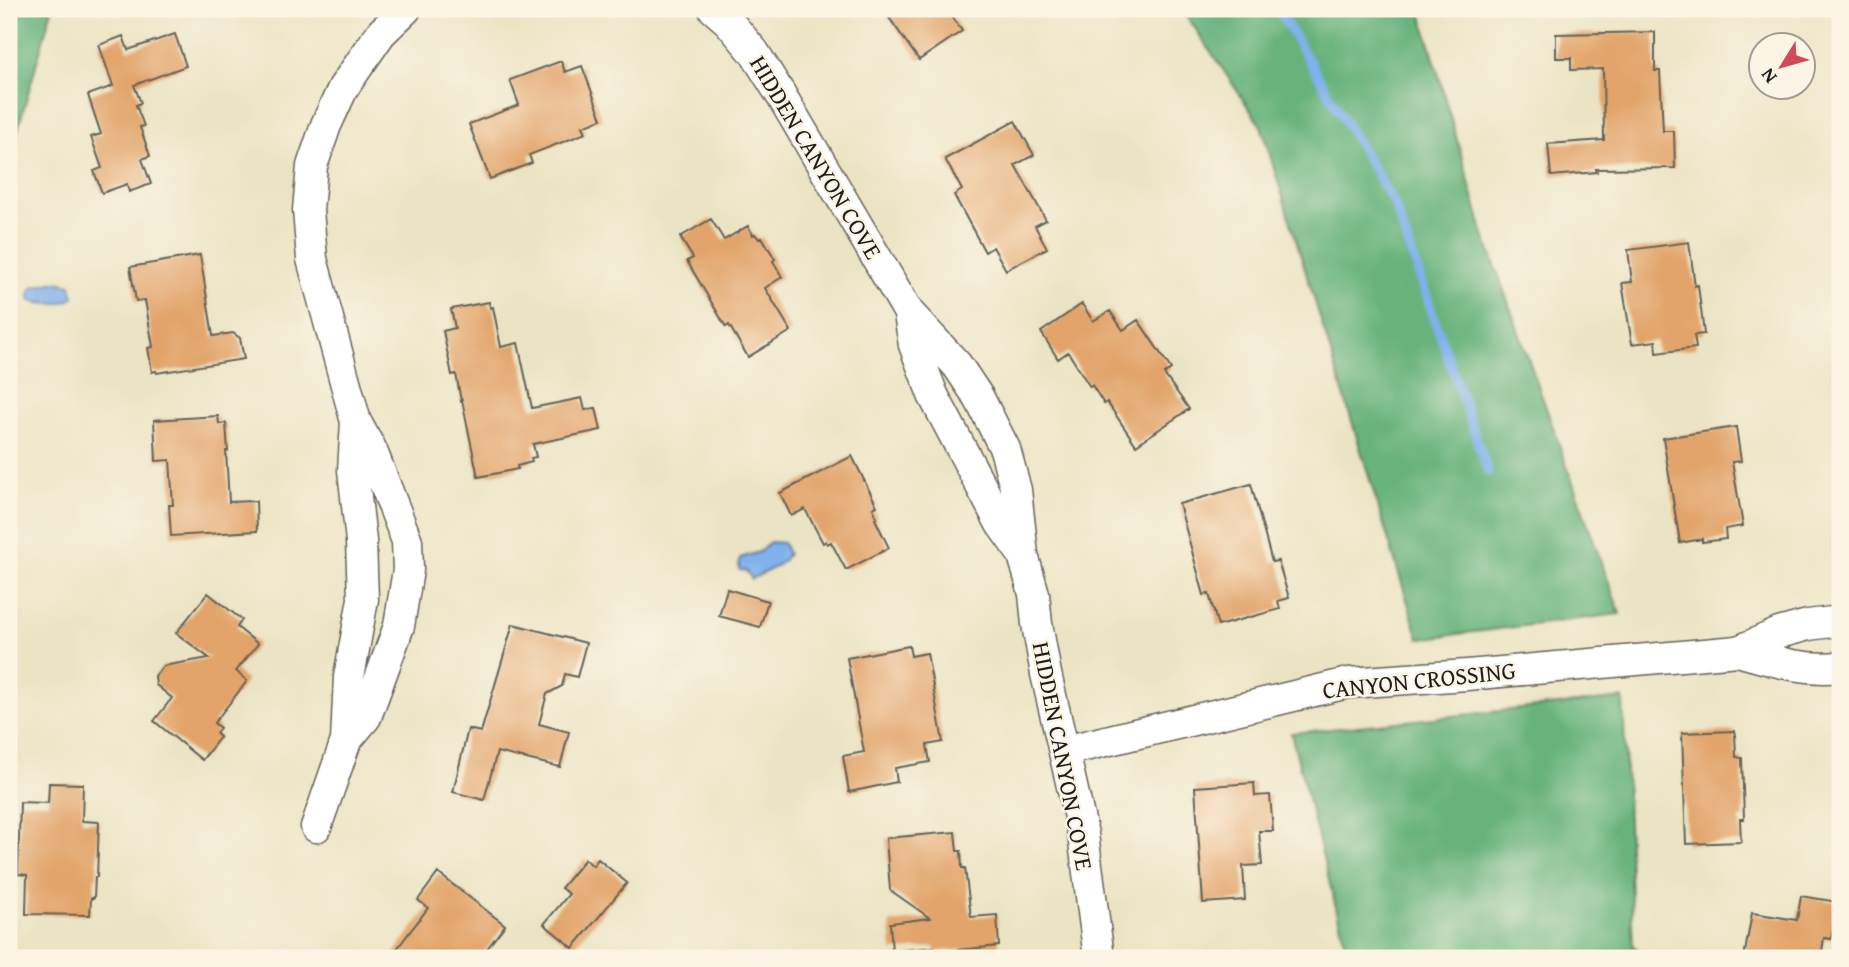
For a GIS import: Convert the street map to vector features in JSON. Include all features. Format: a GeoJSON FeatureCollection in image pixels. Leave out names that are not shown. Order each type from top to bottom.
{"type":"FeatureCollection","features":[{"type":"Feature","properties":{"kind":"street"},"geometry":{"type":"LineString","coordinates":[[346,741],[366,717],[399,626],[408,570],[407,541],[372,450],[356,422],[312,259],[308,210],[312,166],[342,88],[381,33],[406,9]]}},
{"type":"Feature","properties":{"kind":"street","name":"HIDDEN CANYON COVE"},"geometry":{"type":"LineString","coordinates":[[714,9],[754,52],[909,313],[957,365],[979,398],[1005,449],[1016,490],[1023,555],[1034,594],[1046,674],[1083,834],[1098,958]]}},
{"type":"Feature","properties":{"kind":"street","name":"HIDDEN CANYON COVE"},"geometry":{"type":"LineString","coordinates":[[909,313],[914,345],[933,395],[1001,524],[1023,555]]}},
{"type":"Feature","properties":{"kind":"street"},"geometry":{"type":"LineString","coordinates":[[316,827],[346,741],[349,677],[363,599],[361,541],[353,470],[356,422]]}},
{"type":"Feature","properties":{"kind":"street","name":"CANYON CROSSING"},"geometry":{"type":"LineString","coordinates":[[1064,751],[1348,683],[1738,651],[1779,633],[1808,625],[1840,621]]}},
{"type":"Feature","properties":{"kind":"street","name":"CANYON CROSSING"},"geometry":{"type":"LineString","coordinates":[[1738,651],[1788,665],[1819,669],[1840,667]]}},
{"type":"Feature","properties":{"kind":"green space"},"geometry":{"type":"Polygon","coordinates":[[[9,9],[52,9],[9,161],[9,9]]]}},
{"type":"Feature","properties":{"kind":"green space"},"geometry":{"type":"Polygon","coordinates":[[[1182,9],[1420,9],[1484,235],[1620,614],[1419,639],[1261,126],[1182,9]]]}},
{"type":"Feature","properties":{"kind":"green space"},"geometry":{"type":"Polygon","coordinates":[[[1623,698],[1633,946],[1650,958],[1349,958],[1291,733],[1623,698]]]}},
{"type":"Feature","properties":{"kind":"water"},"geometry":{"type":"Polygon","coordinates":[[[57,282],[71,285],[74,298],[53,304],[31,301],[29,294],[33,287],[57,282]]]}},
{"type":"Feature","properties":{"kind":"water"},"geometry":{"type":"Polygon","coordinates":[[[770,542],[783,543],[788,554],[781,563],[752,579],[746,571],[739,570],[740,558],[759,552],[770,542]]]}},
{"type":"Feature","properties":{"kind":"building"},"geometry":{"type":"Polygon","coordinates":[[[883,9],[947,9],[962,31],[919,60],[883,9]]]}},
{"type":"Feature","properties":{"kind":"building"},"geometry":{"type":"Polygon","coordinates":[[[1655,32],[1655,71],[1660,71],[1663,131],[1674,131],[1675,168],[1596,169],[1597,172],[1551,176],[1548,144],[1604,140],[1603,69],[1571,70],[1571,58],[1556,58],[1556,34],[1655,32]]]}},
{"type":"Feature","properties":{"kind":"building"},"geometry":{"type":"Polygon","coordinates":[[[175,34],[186,66],[134,85],[141,103],[136,105],[144,126],[140,127],[150,156],[142,159],[151,184],[129,192],[127,184],[102,193],[94,171],[102,168],[91,137],[101,134],[88,95],[113,86],[99,45],[123,36],[128,50],[175,34]]]}},
{"type":"Feature","properties":{"kind":"building"},"geometry":{"type":"Polygon","coordinates":[[[561,61],[565,72],[582,66],[602,119],[583,126],[586,133],[529,155],[532,163],[490,179],[469,124],[519,105],[510,80],[561,61]]]}},
{"type":"Feature","properties":{"kind":"building"},"geometry":{"type":"Polygon","coordinates":[[[1015,121],[1034,155],[1015,165],[1046,220],[1035,226],[1047,248],[1006,270],[993,247],[985,252],[954,195],[962,190],[945,159],[1015,121]]]}},
{"type":"Feature","properties":{"kind":"building"},"geometry":{"type":"Polygon","coordinates":[[[711,219],[724,240],[748,226],[753,235],[759,239],[762,237],[782,277],[765,288],[791,331],[748,357],[729,325],[726,327],[687,261],[693,258],[680,237],[711,219]]]}},
{"type":"Feature","properties":{"kind":"building"},"geometry":{"type":"Polygon","coordinates":[[[1689,242],[1704,334],[1694,335],[1696,348],[1657,353],[1656,341],[1632,344],[1622,283],[1632,282],[1628,250],[1689,242]]]}},
{"type":"Feature","properties":{"kind":"building"},"geometry":{"type":"Polygon","coordinates":[[[200,255],[213,336],[233,333],[240,338],[244,359],[152,372],[148,348],[153,347],[145,300],[136,301],[130,267],[200,255]]]}},
{"type":"Feature","properties":{"kind":"building"},"geometry":{"type":"Polygon","coordinates":[[[489,302],[490,308],[493,307],[501,347],[518,343],[532,408],[582,398],[585,410],[596,408],[601,430],[533,444],[536,457],[531,458],[532,462],[517,466],[518,469],[478,477],[456,374],[452,375],[443,331],[455,328],[451,309],[489,302]]]}},
{"type":"Feature","properties":{"kind":"building"},"geometry":{"type":"Polygon","coordinates":[[[1082,304],[1093,321],[1110,311],[1123,330],[1138,320],[1171,369],[1164,374],[1189,409],[1136,445],[1107,402],[1104,404],[1092,385],[1090,387],[1068,352],[1058,359],[1041,332],[1082,304]]]}},
{"type":"Feature","properties":{"kind":"building"},"geometry":{"type":"Polygon","coordinates":[[[218,416],[219,424],[226,423],[229,502],[256,501],[257,531],[171,536],[169,505],[173,505],[170,460],[156,461],[154,420],[218,416]]]}},
{"type":"Feature","properties":{"kind":"building"},"geometry":{"type":"Polygon","coordinates":[[[1736,427],[1741,461],[1732,462],[1743,526],[1725,529],[1726,539],[1680,543],[1663,438],[1736,427]]]}},
{"type":"Feature","properties":{"kind":"building"},"geometry":{"type":"Polygon","coordinates":[[[852,456],[877,506],[873,508],[877,518],[875,519],[889,548],[846,570],[831,542],[823,543],[805,509],[791,516],[780,493],[852,456]]]}},
{"type":"Feature","properties":{"kind":"building"},"geometry":{"type":"Polygon","coordinates":[[[1251,484],[1272,562],[1278,561],[1289,598],[1278,601],[1280,609],[1218,626],[1209,594],[1204,595],[1179,504],[1251,484]]]}},
{"type":"Feature","properties":{"kind":"building"},"geometry":{"type":"Polygon","coordinates":[[[727,589],[768,601],[760,627],[719,616],[727,589]]]}},
{"type":"Feature","properties":{"kind":"building"},"geometry":{"type":"Polygon","coordinates":[[[208,593],[242,620],[237,627],[258,644],[236,671],[247,681],[214,723],[220,728],[216,733],[220,737],[202,760],[154,721],[172,698],[156,685],[155,676],[163,666],[209,658],[176,633],[208,593]]]}},
{"type":"Feature","properties":{"kind":"building"},"geometry":{"type":"Polygon","coordinates":[[[513,624],[586,643],[577,677],[565,674],[562,686],[547,694],[539,724],[569,732],[560,767],[497,752],[484,800],[453,792],[468,729],[481,732],[513,624]]]}},
{"type":"Feature","properties":{"kind":"building"},"geometry":{"type":"Polygon","coordinates":[[[909,646],[911,656],[927,653],[943,742],[927,745],[930,762],[895,768],[897,782],[849,792],[843,756],[864,752],[847,658],[909,646]]]}},
{"type":"Feature","properties":{"kind":"building"},"geometry":{"type":"Polygon","coordinates":[[[1735,731],[1736,757],[1742,758],[1744,819],[1740,819],[1741,842],[1686,844],[1682,733],[1735,731]]]}},
{"type":"Feature","properties":{"kind":"building"},"geometry":{"type":"Polygon","coordinates":[[[49,783],[83,784],[82,821],[99,822],[97,877],[90,915],[26,914],[27,875],[18,874],[20,802],[48,803],[49,783]]]}},
{"type":"Feature","properties":{"kind":"building"},"geometry":{"type":"Polygon","coordinates":[[[1254,783],[1255,796],[1270,795],[1273,831],[1259,831],[1262,865],[1243,866],[1245,900],[1203,903],[1195,787],[1254,783]]]}},
{"type":"Feature","properties":{"kind":"building"},"geometry":{"type":"Polygon","coordinates":[[[955,832],[957,851],[961,851],[962,868],[965,868],[971,917],[997,915],[999,946],[935,952],[934,947],[892,951],[890,923],[930,918],[890,890],[886,838],[955,832]]]}},
{"type":"Feature","properties":{"kind":"building"},"geometry":{"type":"Polygon","coordinates":[[[585,859],[593,866],[598,859],[627,883],[573,948],[544,924],[569,894],[561,888],[585,859]]]}},
{"type":"Feature","properties":{"kind":"building"},"geometry":{"type":"Polygon","coordinates":[[[438,873],[505,925],[480,958],[390,958],[428,908],[418,900],[438,873]]]}},
{"type":"Feature","properties":{"kind":"building"},"geometry":{"type":"Polygon","coordinates":[[[1801,896],[1838,902],[1831,939],[1824,938],[1821,958],[1744,958],[1752,913],[1797,920],[1801,896]]]}},
{"type":"Feature","properties":{"kind":"waterway"},"geometry":{"type":"LineString","coordinates":[[1278,9],[1394,203],[1488,472]]}}]}
